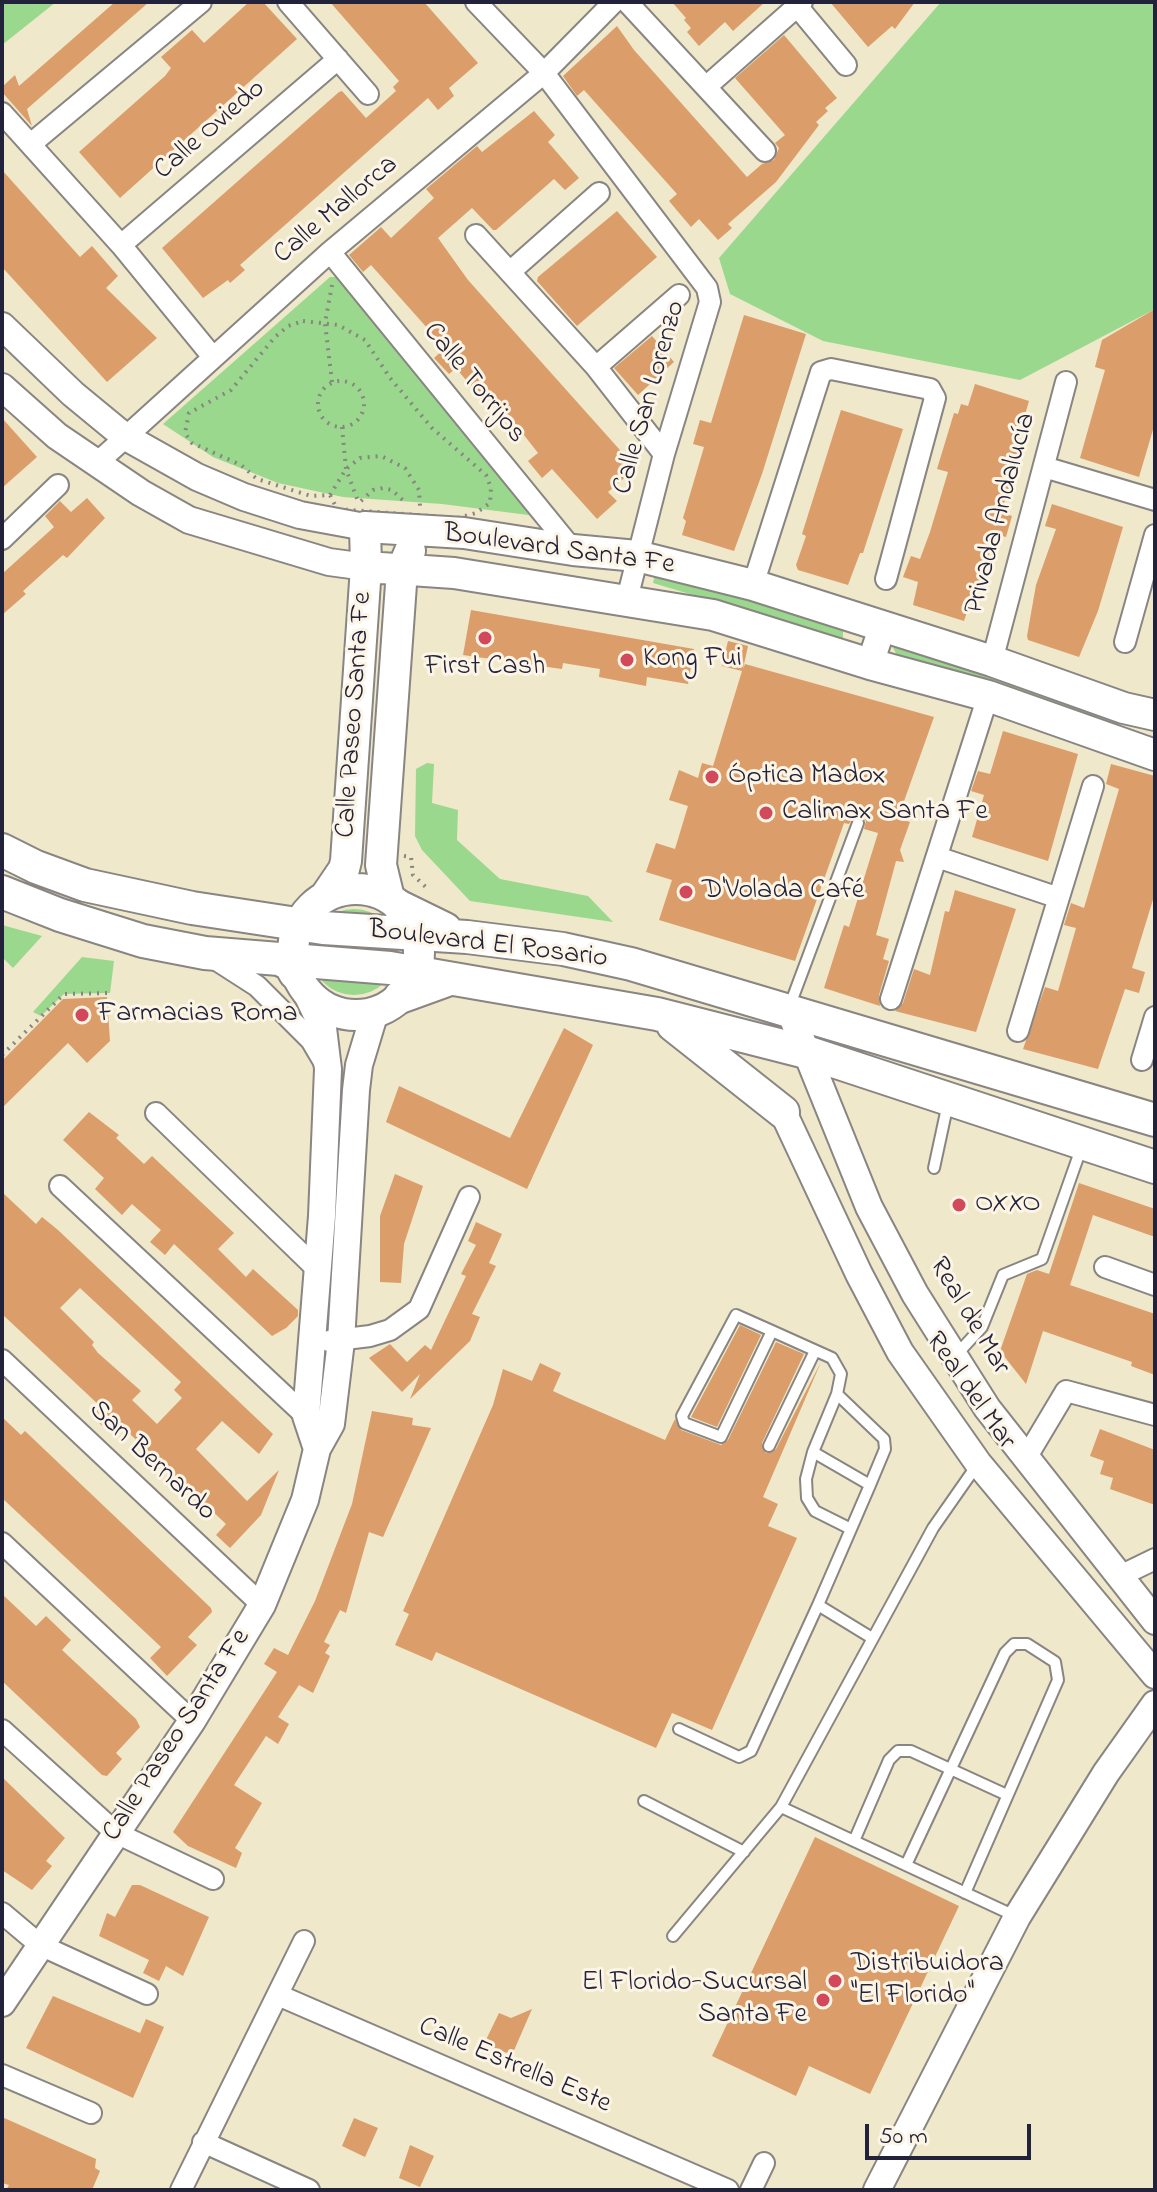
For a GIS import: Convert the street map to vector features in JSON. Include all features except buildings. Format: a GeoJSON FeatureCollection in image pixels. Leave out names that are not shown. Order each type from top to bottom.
{"type":"FeatureCollection","features":[{"type":"Feature","properties":{"kind":"main road","name":"Boulevard Santa Fe"},"geometry":{"type":"LineString","coordinates":[[361,514],[416,520],[464,533],[573,550],[637,556],[753,585],[992,661],[1124,708],[1155,715]]}},
{"type":"Feature","properties":{"kind":"main road","name":"Calle Paseo Santa Fe"},"geometry":{"type":"LineString","coordinates":[[310,911],[346,861],[351,742],[366,567],[361,514]]}},
{"type":"Feature","properties":{"kind":"main road","name":"Calle Paseo Santa Fe"},"geometry":{"type":"LineString","coordinates":[[396,994],[418,952],[381,865],[402,570],[416,520]]}},
{"type":"Feature","properties":{"kind":"main road","name":"Boulevard Santa Fe"},"geometry":{"type":"LineString","coordinates":[[366,567],[454,573],[627,599],[741,622],[870,664],[988,696],[1155,755]]}},
{"type":"Feature","properties":{"kind":"main road","name":"Boulevard El Rosario"},"geometry":{"type":"LineString","coordinates":[[2,850],[36,867],[85,885],[192,908],[265,918],[310,911],[401,913],[467,937],[563,949],[631,964],[1155,1120]]}},
{"type":"Feature","properties":{"kind":"main road"},"geometry":{"type":"LineString","coordinates":[[396,994],[356,1015],[337,1012],[319,1003],[288,969],[310,911],[346,889],[368,890],[401,913]]}},
{"type":"Feature","properties":{"kind":"main road","name":"Boulevard El Rosario"},"geometry":{"type":"LineString","coordinates":[[2,892],[143,941],[396,994],[454,979],[657,1014],[806,1052],[1155,1167]]}},
{"type":"Feature","properties":{"kind":"main road"},"geometry":{"type":"LineString","coordinates":[[657,1014],[783,1112]]}},
{"type":"Feature","properties":{"kind":"street"},"geometry":{"type":"LineString","coordinates":[[32,143],[201,2]]}},
{"type":"Feature","properties":{"kind":"street"},"geometry":{"type":"LineString","coordinates":[[288,2],[368,94]]}},
{"type":"Feature","properties":{"kind":"street","name":"Calle San Lorenzo"},"geometry":{"type":"LineString","coordinates":[[476,2],[544,73],[707,288],[710,302],[664,454],[627,599]]}},
{"type":"Feature","properties":{"kind":"street","name":"Calle Mallorca"},"geometry":{"type":"LineString","coordinates":[[97,463],[330,252],[544,73],[614,2]]}},
{"type":"Feature","properties":{"kind":"street"},"geometry":{"type":"LineString","coordinates":[[627,2],[765,151]]}},
{"type":"Feature","properties":{"kind":"street"},"geometry":{"type":"LineString","coordinates":[[707,86],[799,4],[846,65]]}},
{"type":"Feature","properties":{"kind":"street","name":"Calle Oviedo"},"geometry":{"type":"LineString","coordinates":[[121,245],[338,59]]}},
{"type":"Feature","properties":{"kind":"street"},"geometry":{"type":"LineString","coordinates":[[2,113],[121,245],[212,356]]}},
{"type":"Feature","properties":{"kind":"street"},"geometry":{"type":"LineString","coordinates":[[511,271],[599,193]]}},
{"type":"Feature","properties":{"kind":"street"},"geometry":{"type":"LineString","coordinates":[[476,235],[596,367],[664,454]]}},
{"type":"Feature","properties":{"kind":"street","name":"Calle Torrijos"},"geometry":{"type":"LineString","coordinates":[[330,252],[573,550]]}},
{"type":"Feature","properties":{"kind":"street"},"geometry":{"type":"LineString","coordinates":[[596,367],[679,295]]}},
{"type":"Feature","properties":{"kind":"street","name":"Boulevard Santa Fe"},"geometry":{"type":"LineString","coordinates":[[2,326],[73,394],[124,436],[197,477],[244,497],[322,520],[361,514]]}},
{"type":"Feature","properties":{"kind":"street"},"geometry":{"type":"LineString","coordinates":[[753,585],[821,372],[831,369],[930,389],[935,398],[886,579]]}},
{"type":"Feature","properties":{"kind":"street","name":"Privada Andalucía"},"geometry":{"type":"LineString","coordinates":[[992,661],[1066,382]]}},
{"type":"Feature","properties":{"kind":"street","name":"Boulevard Santa Fe"},"geometry":{"type":"LineString","coordinates":[[2,387],[57,436],[189,520],[329,562],[366,567]]}},
{"type":"Feature","properties":{"kind":"street"},"geometry":{"type":"LineString","coordinates":[[1044,467],[1155,500]]}},
{"type":"Feature","properties":{"kind":"street"},"geometry":{"type":"LineString","coordinates":[[2,539],[58,485]]}},
{"type":"Feature","properties":{"kind":"street"},"geometry":{"type":"LineString","coordinates":[[1125,642],[1155,535]]}},
{"type":"Feature","properties":{"kind":"street"},"geometry":{"type":"LineString","coordinates":[[870,664],[882,628]]}},
{"type":"Feature","properties":{"kind":"street"},"geometry":{"type":"LineString","coordinates":[[891,999],[988,696]]}},
{"type":"Feature","properties":{"kind":"street"},"geometry":{"type":"LineString","coordinates":[[1114,741],[1124,708]]}},
{"type":"Feature","properties":{"kind":"street"},"geometry":{"type":"LineString","coordinates":[[351,742],[389,743]]}},
{"type":"Feature","properties":{"kind":"street"},"geometry":{"type":"LineString","coordinates":[[1018,1031],[1056,897],[1093,786]]}},
{"type":"Feature","properties":{"kind":"street"},"geometry":{"type":"LineString","coordinates":[[937,857],[1056,897]]}},
{"type":"Feature","properties":{"kind":"street","name":"Boulevard El Rosario"},"geometry":{"type":"LineString","coordinates":[[205,953],[257,986],[311,1040],[328,1069]]}},
{"type":"Feature","properties":{"kind":"street","name":"Calle Paseo Santa Fe"},"geometry":{"type":"LineString","coordinates":[[2,2003],[192,1721],[262,1605],[305,1500],[317,1449],[313,1341],[315,1267],[322,1216],[328,1069],[326,1040],[288,969]]}},
{"type":"Feature","properties":{"kind":"street","name":"Calle Paseo Santa Fe"},"geometry":{"type":"LineString","coordinates":[[318,1420],[341,1341],[359,1065],[396,994]]}},
{"type":"Feature","properties":{"kind":"street","name":"Real de Mar"},"geometry":{"type":"LineString","coordinates":[[789,1009],[869,1207],[915,1294],[987,1408],[1155,1621]]}},
{"type":"Feature","properties":{"kind":"street"},"geometry":{"type":"LineString","coordinates":[[1142,1060],[1155,1017]]}},
{"type":"Feature","properties":{"kind":"street","name":"Real del Mar"},"geometry":{"type":"LineString","coordinates":[[783,1112],[859,1274],[900,1352],[978,1463],[1155,1675]]}},
{"type":"Feature","properties":{"kind":"street"},"geometry":{"type":"LineString","coordinates":[[156,1113],[315,1267]]}},
{"type":"Feature","properties":{"kind":"street"},"geometry":{"type":"LineString","coordinates":[[60,1186],[318,1420]]}},
{"type":"Feature","properties":{"kind":"street"},"geometry":{"type":"LineString","coordinates":[[313,1341],[341,1341],[390,1330],[419,1309],[469,1197]]}},
{"type":"Feature","properties":{"kind":"street"},"geometry":{"type":"LineString","coordinates":[[1105,1267],[1155,1285]]}},
{"type":"Feature","properties":{"kind":"street","name":"San Bernardo"},"geometry":{"type":"LineString","coordinates":[[2,1360],[262,1605]]}},
{"type":"Feature","properties":{"kind":"street"},"geometry":{"type":"LineString","coordinates":[[1026,1458],[1066,1391],[1155,1415]]}},
{"type":"Feature","properties":{"kind":"street"},"geometry":{"type":"LineString","coordinates":[[2,1543],[192,1721]]}},
{"type":"Feature","properties":{"kind":"street"},"geometry":{"type":"LineString","coordinates":[[1120,1576],[1155,1559]]}},
{"type":"Feature","properties":{"kind":"street"},"geometry":{"type":"LineString","coordinates":[[877,2190],[1017,1917],[1106,1773],[1155,1704]]}},
{"type":"Feature","properties":{"kind":"street"},"geometry":{"type":"LineString","coordinates":[[2,1730],[116,1833],[213,1879]]}},
{"type":"Feature","properties":{"kind":"street"},"geometry":{"type":"LineString","coordinates":[[2,1913],[40,1945],[147,1994]]}},
{"type":"Feature","properties":{"kind":"street"},"geometry":{"type":"LineString","coordinates":[[181,2190],[304,1941]]}},
{"type":"Feature","properties":{"kind":"street","name":"Calle Estrella Este"},"geometry":{"type":"LineString","coordinates":[[278,1995],[728,2190]]}},
{"type":"Feature","properties":{"kind":"street"},"geometry":{"type":"LineString","coordinates":[[2,2075],[91,2113]]}},
{"type":"Feature","properties":{"kind":"street"},"geometry":{"type":"LineString","coordinates":[[203,2142],[309,2190]]}},
{"type":"Feature","properties":{"kind":"street"},"geometry":{"type":"LineString","coordinates":[[751,2190],[764,2163]]}},
{"type":"Feature","properties":{"kind":"lane"},"geometry":{"type":"LineString","coordinates":[[789,1009],[858,823]]}},
{"type":"Feature","properties":{"kind":"lane"},"geometry":{"type":"LineString","coordinates":[[934,1168],[949,1101]]}},
{"type":"Feature","properties":{"kind":"lane"},"geometry":{"type":"LineString","coordinates":[[953,1357],[982,1327],[1003,1275],[1042,1259],[1083,1145]]}},
{"type":"Feature","properties":{"kind":"lane"},"geometry":{"type":"LineString","coordinates":[[772,1331],[721,1437],[684,1423],[682,1416],[732,1317],[736,1315],[772,1331],[815,1351],[832,1358],[841,1374],[837,1394],[813,1452],[806,1479],[807,1498],[815,1511],[851,1529]]}},
{"type":"Feature","properties":{"kind":"lane"},"geometry":{"type":"LineString","coordinates":[[769,1446],[815,1351]]}},
{"type":"Feature","properties":{"kind":"lane"},"geometry":{"type":"LineString","coordinates":[[679,1729],[739,1757],[751,1751],[885,1449],[884,1439],[837,1394]]}},
{"type":"Feature","properties":{"kind":"lane"},"geometry":{"type":"LineString","coordinates":[[813,1452],[870,1485]]}},
{"type":"Feature","properties":{"kind":"lane"},"geometry":{"type":"LineString","coordinates":[[673,1936],[781,1807],[933,1528],[978,1463]]}},
{"type":"Feature","properties":{"kind":"lane"},"geometry":{"type":"LineString","coordinates":[[818,1605],[872,1638]]}},
{"type":"Feature","properties":{"kind":"lane"},"geometry":{"type":"LineString","coordinates":[[906,1865],[1005,1653],[1014,1644],[1027,1644],[1055,1662],[1060,1673],[965,1893]]}},
{"type":"Feature","properties":{"kind":"lane"},"geometry":{"type":"LineString","coordinates":[[854,1841],[893,1755],[911,1751],[1007,1795]]}},
{"type":"Feature","properties":{"kind":"lane"},"geometry":{"type":"LineString","coordinates":[[644,1801],[744,1852]]}},
{"type":"Feature","properties":{"kind":"lane"},"geometry":{"type":"LineString","coordinates":[[781,1807],[1017,1917]]}},
{"type":"Feature","properties":{"kind":"path"},"geometry":{"type":"LineString","coordinates":[[332,382],[325,323],[333,277],[344,268]]}},
{"type":"Feature","properties":{"kind":"path"},"geometry":{"type":"LineString","coordinates":[[303,321],[325,323],[356,332],[432,428],[486,475],[490,503],[476,513],[457,518],[416,520],[419,490],[414,480],[393,459],[360,458],[346,469],[330,495],[311,496],[257,479],[241,465],[192,443],[185,433],[189,413],[231,390],[244,378],[254,360],[288,326],[303,321]]}},
{"type":"Feature","properties":{"kind":"path"},"geometry":{"type":"LineString","coordinates":[[332,382],[355,385],[363,399],[361,414],[342,427],[328,423],[319,412],[322,391],[332,382]]}},
{"type":"Feature","properties":{"kind":"path"},"geometry":{"type":"LineString","coordinates":[[342,427],[346,469],[361,514]]}},
{"type":"Feature","properties":{"kind":"path"},"geometry":{"type":"LineString","coordinates":[[361,514],[365,495],[383,488],[400,495],[416,520]]}},
{"type":"Feature","properties":{"kind":"path"},"geometry":{"type":"LineString","coordinates":[[411,857],[413,875],[434,894]]}},
{"type":"Feature","properties":{"kind":"path"},"geometry":{"type":"LineString","coordinates":[[2,1055],[64,994],[110,993]]}},
{"type":"Feature","properties":{"kind":"green space"},"geometry":{"type":"Polygon","coordinates":[[[2,2],[56,2],[2,45],[2,2]]]}},
{"type":"Feature","properties":{"kind":"green space"},"geometry":{"type":"Polygon","coordinates":[[[941,2],[1155,2],[1155,309],[1020,380],[823,341],[730,294],[719,258],[941,2]]]}},
{"type":"Feature","properties":{"kind":"green space"},"geometry":{"type":"Polygon","coordinates":[[[330,277],[336,277],[544,517],[442,504],[343,497],[278,483],[213,457],[163,424],[330,277]]]}},
{"type":"Feature","properties":{"kind":"green space"},"geometry":{"type":"Polygon","coordinates":[[[669,573],[843,629],[843,640],[653,583],[655,574],[669,573]]]}},
{"type":"Feature","properties":{"kind":"green space"},"geometry":{"type":"Polygon","coordinates":[[[901,641],[1101,715],[1093,718],[898,657],[893,648],[901,641]]]}},
{"type":"Feature","properties":{"kind":"green space"},"geometry":{"type":"Polygon","coordinates":[[[427,763],[434,764],[432,803],[458,810],[457,840],[500,879],[588,896],[613,922],[470,901],[422,850],[415,836],[416,769],[427,763]]]}},
{"type":"Feature","properties":{"kind":"green space"},"geometry":{"type":"Polygon","coordinates":[[[354,909],[371,912],[385,921],[394,935],[397,952],[394,969],[385,983],[371,992],[354,995],[337,992],[323,983],[314,969],[311,952],[314,935],[323,921],[337,912],[354,909]]]}},
{"type":"Feature","properties":{"kind":"green space"},"geometry":{"type":"Polygon","coordinates":[[[2,925],[42,936],[13,968],[2,957],[2,925]]]}},
{"type":"Feature","properties":{"kind":"green space"},"geometry":{"type":"Polygon","coordinates":[[[82,957],[114,961],[110,993],[64,994],[41,1016],[33,1012],[82,957]]]}},
{"type":"Feature","properties":{"kind":"place","name":"First Cash"},"geometry":{"type":"Point","coordinates":[485,638]}},
{"type":"Feature","properties":{"kind":"place","name":"Kong Fui"},"geometry":{"type":"Point","coordinates":[627,660]}},
{"type":"Feature","properties":{"kind":"place","name":"Óptica Madox"},"geometry":{"type":"Point","coordinates":[712,777]}},
{"type":"Feature","properties":{"kind":"place","name":"Calimax Santa Fe"},"geometry":{"type":"Point","coordinates":[766,813]}},
{"type":"Feature","properties":{"kind":"place","name":"D'Volada Café"},"geometry":{"type":"Point","coordinates":[686,892]}},
{"type":"Feature","properties":{"kind":"place","name":"Farmacias Roma"},"geometry":{"type":"Point","coordinates":[82,1015]}},
{"type":"Feature","properties":{"kind":"place","name":"OXXO"},"geometry":{"type":"Point","coordinates":[959,1205]}},
{"type":"Feature","properties":{"kind":"place","name":"Distribuidora \"El Florido\""},"geometry":{"type":"Point","coordinates":[835,1981]}},
{"type":"Feature","properties":{"kind":"place","name":"El Florido-Sucursal Santa Fe"},"geometry":{"type":"Point","coordinates":[823,2000]}}]}
